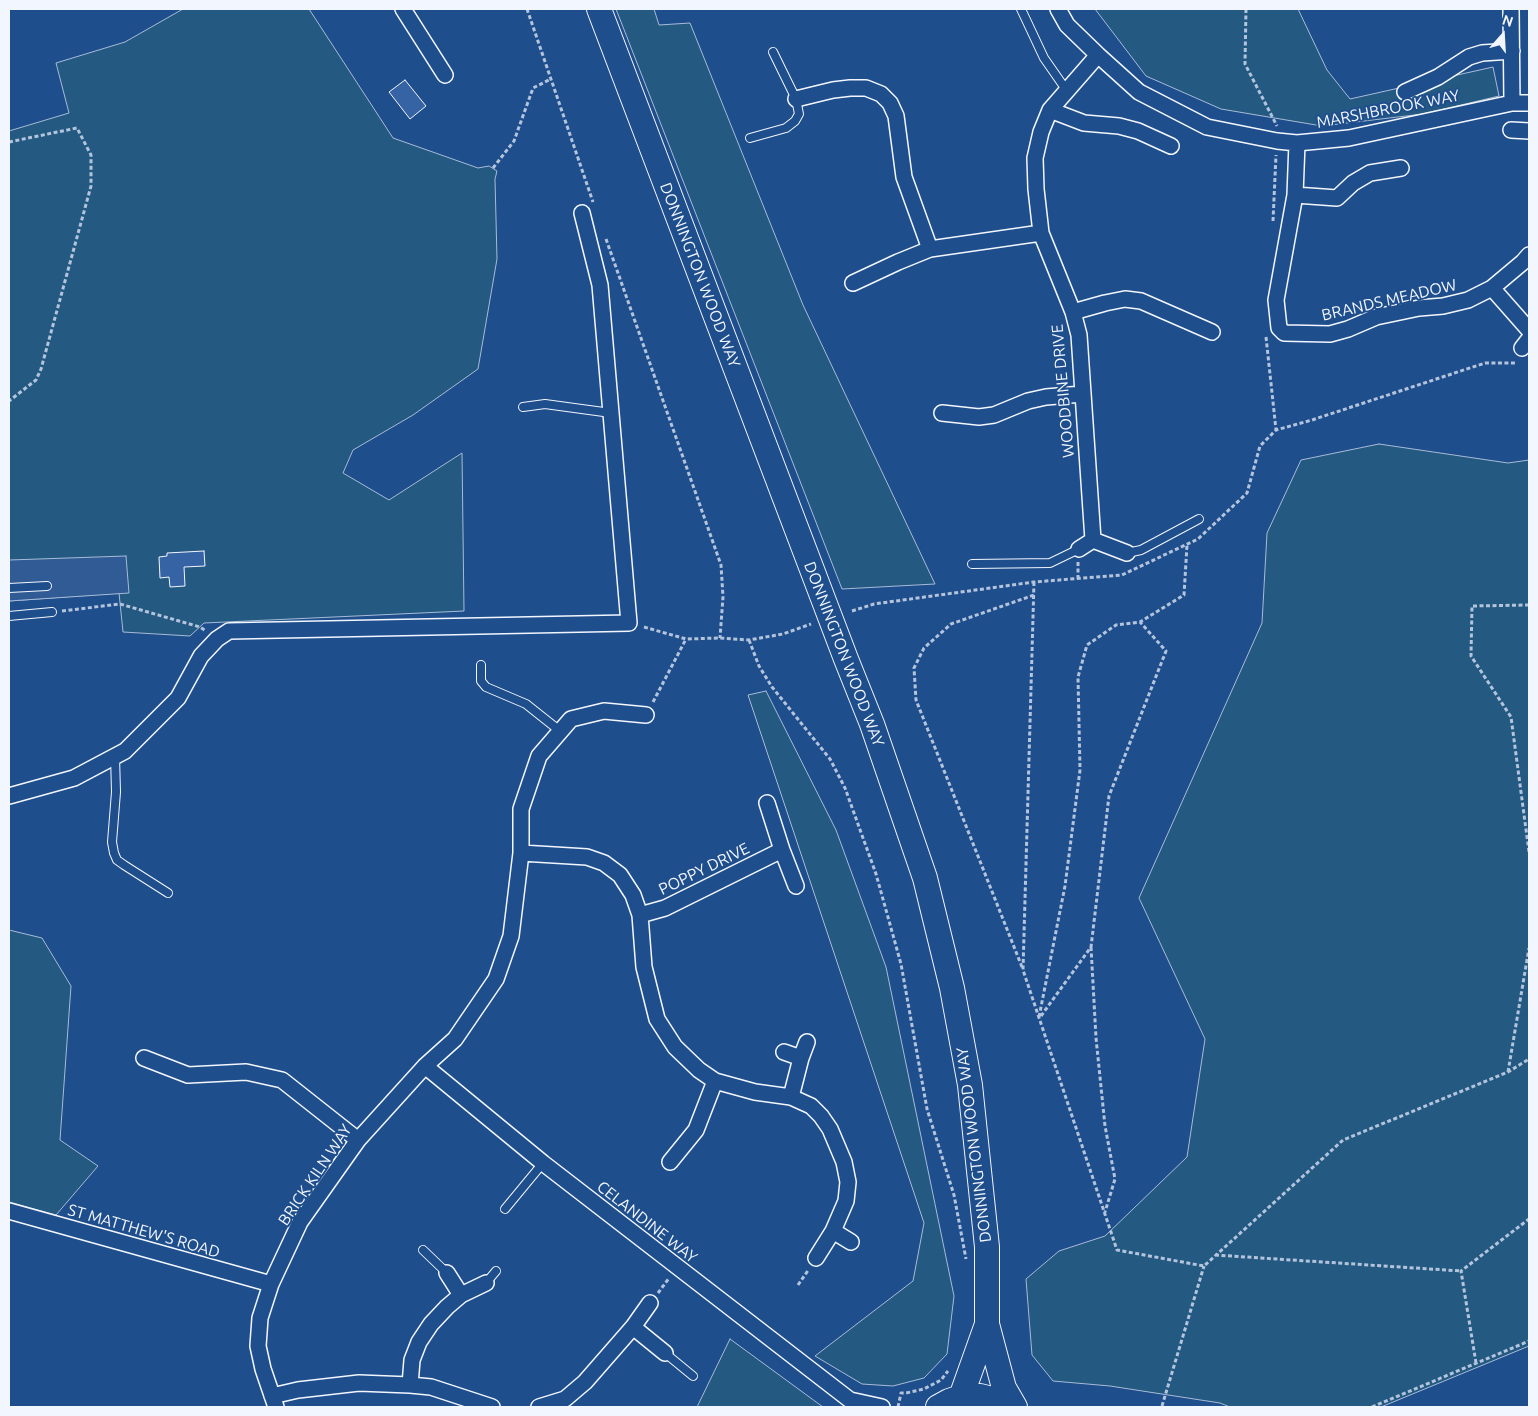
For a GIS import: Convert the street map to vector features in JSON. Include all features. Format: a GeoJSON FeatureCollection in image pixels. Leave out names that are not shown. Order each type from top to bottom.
{"type":"FeatureCollection","features":[{"type":"Feature","properties":{"kind":"main road","name":"DONNINGTON WOOD WAY"},"geometry":{"type":"LineString","coordinates":[[599,9],[872,724],[925,878],[952,988],[970,1085],[987,1247],[987,1324],[1004,1388],[1015,1407]]}},
{"type":"Feature","properties":{"kind":"main road","name":"DONNINGTON WOOD WAY"},"geometry":{"type":"LineString","coordinates":[[961,1397],[987,1324]]}},
{"type":"Feature","properties":{"kind":"main road"},"geometry":{"type":"LineString","coordinates":[[938,1407],[961,1397],[980,1396],[1000,1401],[1011,1407]]}},
{"type":"Feature","properties":{"kind":"street"},"geometry":{"type":"LineString","coordinates":[[403,9],[445,75]]}},
{"type":"Feature","properties":{"kind":"street","name":"MARSHBROOK WAY"},"geometry":{"type":"LineString","coordinates":[[1058,9],[1067,24],[1139,92],[1207,127],[1277,141],[1297,143],[1350,138],[1512,103],[1529,103]]}},
{"type":"Feature","properties":{"kind":"street"},"geometry":{"type":"LineString","coordinates":[[1511,9],[1512,103]]}},
{"type":"Feature","properties":{"kind":"street"},"geometry":{"type":"LineString","coordinates":[[1405,92],[1438,77],[1469,57],[1482,53],[1512,51]]}},
{"type":"Feature","properties":{"kind":"street","name":"WOODBINE DRIVE"},"geometry":{"type":"LineString","coordinates":[[1093,540],[1079,335],[1073,312],[1041,233],[1035,158],[1041,132],[1050,110],[1098,55]]}},
{"type":"Feature","properties":{"kind":"street"},"geometry":{"type":"LineString","coordinates":[[796,99],[833,90],[866,88],[881,94],[890,103],[896,116],[904,177],[930,249]]}},
{"type":"Feature","properties":{"kind":"street"},"geometry":{"type":"LineString","coordinates":[[1050,110],[1084,123],[1119,126],[1138,131],[1172,146]]}},
{"type":"Feature","properties":{"kind":"street"},"geometry":{"type":"LineString","coordinates":[[1512,130],[1529,132]]}},
{"type":"Feature","properties":{"kind":"street","name":"BRANDS MEADOW"},"geometry":{"type":"LineString","coordinates":[[1297,143],[1295,195],[1276,300],[1279,328],[1284,333],[1330,334],[1348,329],[1376,317],[1468,300],[1492,288],[1529,255]]}},
{"type":"Feature","properties":{"kind":"street"},"geometry":{"type":"LineString","coordinates":[[1295,195],[1337,198],[1353,183],[1370,173],[1401,168]]}},
{"type":"Feature","properties":{"kind":"street"},"geometry":{"type":"LineString","coordinates":[[9,796],[74,778],[125,751],[178,698],[201,656],[217,639],[228,631],[629,622],[600,285],[589,210]]}},
{"type":"Feature","properties":{"kind":"street"},"geometry":{"type":"LineString","coordinates":[[853,283],[930,249],[1041,233]]}},
{"type":"Feature","properties":{"kind":"street"},"geometry":{"type":"LineString","coordinates":[[1492,288],[1529,330]]}},
{"type":"Feature","properties":{"kind":"street"},"geometry":{"type":"LineString","coordinates":[[1073,312],[1125,299],[1141,301],[1212,332]]}},
{"type":"Feature","properties":{"kind":"street"},"geometry":{"type":"LineString","coordinates":[[942,413],[979,417],[994,415],[1046,396],[1082,394]]}},
{"type":"Feature","properties":{"kind":"street"},"geometry":{"type":"LineString","coordinates":[[1079,550],[1093,540],[1127,553]]}},
{"type":"Feature","properties":{"kind":"street","name":"BRICK KILN WAY"},"geometry":{"type":"LineString","coordinates":[[274,1402],[262,1369],[258,1346],[260,1318],[271,1284],[300,1222],[358,1140],[425,1066],[455,1039],[496,979],[511,936],[521,853],[521,808],[539,756],[571,719],[604,712],[646,715]]}},
{"type":"Feature","properties":{"kind":"street"},"geometry":{"type":"LineString","coordinates":[[767,803],[796,886]]}},
{"type":"Feature","properties":{"kind":"street","name":"POPPY DRIVE"},"geometry":{"type":"LineString","coordinates":[[640,915],[665,908],[782,850]]}},
{"type":"Feature","properties":{"kind":"street"},"geometry":{"type":"LineString","coordinates":[[521,853],[587,857],[604,863],[620,875],[633,895],[640,915],[644,967],[657,1019],[675,1047],[699,1070],[715,1081],[755,1092],[791,1097],[811,1106],[822,1116],[830,1129],[844,1162],[848,1182],[846,1200],[833,1231],[816,1258]]}},
{"type":"Feature","properties":{"kind":"street"},"geometry":{"type":"LineString","coordinates":[[791,1097],[807,1042]]}},
{"type":"Feature","properties":{"kind":"street"},"geometry":{"type":"LineString","coordinates":[[784,1052],[801,1058]]}},
{"type":"Feature","properties":{"kind":"street"},"geometry":{"type":"LineString","coordinates":[[144,1058],[188,1075],[246,1072],[282,1080],[358,1140]]}},
{"type":"Feature","properties":{"kind":"street","name":"CELANDINE WAY"},"geometry":{"type":"LineString","coordinates":[[425,1066],[543,1163],[854,1404],[882,1407]]}},
{"type":"Feature","properties":{"kind":"street"},"geometry":{"type":"LineString","coordinates":[[670,1162],[696,1130],[715,1081]]}},
{"type":"Feature","properties":{"kind":"street","name":"ST MATTHEW'S ROAD"},"geometry":{"type":"LineString","coordinates":[[9,1211],[271,1284]]}},
{"type":"Feature","properties":{"kind":"street"},"geometry":{"type":"LineString","coordinates":[[833,1231],[851,1242]]}},
{"type":"Feature","properties":{"kind":"street"},"geometry":{"type":"LineString","coordinates":[[447,1274],[462,1295]]}},
{"type":"Feature","properties":{"kind":"street"},"geometry":{"type":"LineString","coordinates":[[410,1385],[412,1360],[419,1342],[431,1324],[462,1295],[486,1283]]}},
{"type":"Feature","properties":{"kind":"street"},"geometry":{"type":"LineString","coordinates":[[539,1407],[565,1398],[585,1382],[633,1327],[650,1303]]}},
{"type":"Feature","properties":{"kind":"street"},"geometry":{"type":"LineString","coordinates":[[633,1327],[665,1352]]}},
{"type":"Feature","properties":{"kind":"street"},"geometry":{"type":"LineString","coordinates":[[274,1402],[298,1390],[359,1383],[431,1387],[492,1407]]}},
{"type":"Feature","properties":{"kind":"lane"},"geometry":{"type":"LineString","coordinates":[[1021,9],[1044,58],[1068,90]]}},
{"type":"Feature","properties":{"kind":"lane"},"geometry":{"type":"LineString","coordinates":[[750,138],[786,128],[795,121],[799,114],[796,99],[773,52]]}},
{"type":"Feature","properties":{"kind":"lane"},"geometry":{"type":"LineString","coordinates":[[523,407],[544,404],[611,413]]}},
{"type":"Feature","properties":{"kind":"lane"},"geometry":{"type":"LineString","coordinates":[[1127,553],[1141,550],[1199,519]]}},
{"type":"Feature","properties":{"kind":"lane"},"geometry":{"type":"LineString","coordinates":[[972,564],[1050,563],[1079,550]]}},
{"type":"Feature","properties":{"kind":"lane"},"geometry":{"type":"LineString","coordinates":[[9,588],[47,586]]}},
{"type":"Feature","properties":{"kind":"lane"},"geometry":{"type":"LineString","coordinates":[[9,616],[52,612]]}},
{"type":"Feature","properties":{"kind":"lane"},"geometry":{"type":"LineString","coordinates":[[481,665],[481,681],[486,687],[526,704],[560,731]]}},
{"type":"Feature","properties":{"kind":"lane"},"geometry":{"type":"LineString","coordinates":[[115,756],[116,792],[112,842],[114,853],[117,860],[168,893]]}},
{"type":"Feature","properties":{"kind":"lane"},"geometry":{"type":"LineString","coordinates":[[505,1209],[543,1163]]}},
{"type":"Feature","properties":{"kind":"lane"},"geometry":{"type":"LineString","coordinates":[[423,1250],[447,1274]]}},
{"type":"Feature","properties":{"kind":"lane"},"geometry":{"type":"LineString","coordinates":[[486,1283],[496,1271]]}},
{"type":"Feature","properties":{"kind":"lane"},"geometry":{"type":"LineString","coordinates":[[665,1352],[692,1376]]}},
{"type":"Feature","properties":{"kind":"path"},"geometry":{"type":"LineString","coordinates":[[527,9],[551,79],[589,210]]}},
{"type":"Feature","properties":{"kind":"path"},"geometry":{"type":"LineString","coordinates":[[1246,9],[1245,64],[1278,128]]}},
{"type":"Feature","properties":{"kind":"path"},"geometry":{"type":"LineString","coordinates":[[493,168],[514,141],[533,88],[551,79]]}},
{"type":"Feature","properties":{"kind":"path"},"geometry":{"type":"LineString","coordinates":[[9,142],[76,128],[91,154],[91,186],[41,369],[36,380],[9,401]]}},
{"type":"Feature","properties":{"kind":"path"},"geometry":{"type":"LineString","coordinates":[[605,236],[721,565],[723,597],[720,638]]}},
{"type":"Feature","properties":{"kind":"path"},"geometry":{"type":"LineString","coordinates":[[1266,344],[1276,430]]}},
{"type":"Feature","properties":{"kind":"path"},"geometry":{"type":"LineString","coordinates":[[852,611],[874,604],[1034,582],[1122,575],[1198,539],[1247,493],[1260,446],[1276,430],[1312,420],[1524,350]]}},
{"type":"Feature","properties":{"kind":"path"},"geometry":{"type":"LineString","coordinates":[[1039,1018],[1065,886],[1080,770],[1078,677],[1086,645],[1116,625],[1140,622],[1184,595],[1186,545]]}},
{"type":"Feature","properties":{"kind":"path"},"geometry":{"type":"LineString","coordinates":[[1023,970],[1034,582]]}},
{"type":"Feature","properties":{"kind":"path"},"geometry":{"type":"LineString","coordinates":[[1034,595],[951,624],[924,648],[914,668],[916,700],[1023,970],[1117,1250],[1204,1266]]}},
{"type":"Feature","properties":{"kind":"path"},"geometry":{"type":"LineString","coordinates":[[52,612],[120,604],[200,627],[217,639]]}},
{"type":"Feature","properties":{"kind":"path"},"geometry":{"type":"LineString","coordinates":[[1529,605],[1472,606],[1470,656],[1511,717],[1529,852]]}},
{"type":"Feature","properties":{"kind":"path"},"geometry":{"type":"LineString","coordinates":[[629,622],[686,639],[720,638],[749,640],[783,634],[811,624]]}},
{"type":"Feature","properties":{"kind":"path"},"geometry":{"type":"LineString","coordinates":[[1105,1212],[1114,1179],[1105,1126],[1096,1038],[1091,946],[1109,796],[1166,651],[1140,622]]}},
{"type":"Feature","properties":{"kind":"path"},"geometry":{"type":"LineString","coordinates":[[646,715],[686,639]]}},
{"type":"Feature","properties":{"kind":"path"},"geometry":{"type":"LineString","coordinates":[[749,640],[759,666],[772,687],[830,759],[845,788],[873,866],[901,964],[927,1110],[954,1195],[967,1266]]}},
{"type":"Feature","properties":{"kind":"path"},"geometry":{"type":"LineString","coordinates":[[1039,1018],[1091,946]]}},
{"type":"Feature","properties":{"kind":"path"},"geometry":{"type":"LineString","coordinates":[[1508,1072],[1529,948]]}},
{"type":"Feature","properties":{"kind":"path"},"geometry":{"type":"LineString","coordinates":[[1162,1406],[1204,1266],[1215,1255],[1343,1140],[1508,1072],[1529,1059]]}},
{"type":"Feature","properties":{"kind":"path"},"geometry":{"type":"LineString","coordinates":[[1215,1255],[1461,1271],[1529,1219]]}},
{"type":"Feature","properties":{"kind":"path"},"geometry":{"type":"LineString","coordinates":[[650,1303],[677,1268]]}},
{"type":"Feature","properties":{"kind":"path"},"geometry":{"type":"LineString","coordinates":[[1461,1271],[1476,1363]]}},
{"type":"Feature","properties":{"kind":"path"},"geometry":{"type":"LineString","coordinates":[[1372,1407],[1529,1340]]}},
{"type":"Feature","properties":{"kind":"path"},"geometry":{"type":"LineString","coordinates":[[898,1407],[901,1393],[924,1389],[941,1380],[951,1367]]}},
{"type":"Feature","properties":{"kind":"shaded area"},"geometry":{"type":"Polygon","coordinates":[[[183,9],[309,9],[393,138],[478,168],[489,166],[497,171],[495,179],[497,259],[478,369],[413,415],[353,450],[343,473],[389,500],[462,453],[464,611],[204,623],[190,636],[123,632],[119,593],[9,601],[9,131],[69,113],[56,63],[125,42],[183,9]]]}},
{"type":"Feature","properties":{"kind":"shaded area"},"geometry":{"type":"Polygon","coordinates":[[[616,9],[654,9],[659,25],[690,23],[803,305],[935,584],[842,589],[616,9]]]}},
{"type":"Feature","properties":{"kind":"shaded area"},"geometry":{"type":"Polygon","coordinates":[[[1095,9],[1298,9],[1327,70],[1350,99],[1493,67],[1499,96],[1423,114],[1322,126],[1221,109],[1146,76],[1095,9]]]}},
{"type":"Feature","properties":{"kind":"shaded area"},"geometry":{"type":"Polygon","coordinates":[[[1379,444],[1508,463],[1529,460],[1529,1346],[1381,1407],[1230,1407],[1220,1403],[1110,1386],[1053,1381],[1032,1355],[1026,1279],[1059,1251],[1105,1236],[1187,1157],[1205,1039],[1139,898],[1262,623],[1267,533],[1301,460],[1379,444]]]}},
{"type":"Feature","properties":{"kind":"shaded area"},"geometry":{"type":"Polygon","coordinates":[[[126,556],[129,593],[9,601],[9,560],[126,556]]]}},
{"type":"Feature","properties":{"kind":"shaded area"},"geometry":{"type":"Polygon","coordinates":[[[766,691],[836,830],[886,967],[954,1296],[947,1354],[924,1378],[893,1386],[862,1384],[815,1356],[913,1281],[924,1223],[748,695],[766,691]]]}},
{"type":"Feature","properties":{"kind":"shaded area"},"geometry":{"type":"Polygon","coordinates":[[[9,930],[42,938],[71,986],[60,1140],[98,1166],[56,1215],[9,1202],[9,930]]]}},
{"type":"Feature","properties":{"kind":"shaded area"},"geometry":{"type":"Polygon","coordinates":[[[730,1339],[823,1407],[697,1407],[730,1339]]]}},
{"type":"Feature","properties":{"kind":"building"},"geometry":{"type":"Polygon","coordinates":[[[405,80],[426,106],[410,119],[389,92],[405,80]]]}},
{"type":"Feature","properties":{"kind":"building"},"geometry":{"type":"Polygon","coordinates":[[[204,551],[205,566],[184,567],[185,586],[170,587],[169,577],[160,578],[159,557],[167,556],[167,553],[204,551]]]}}]}
